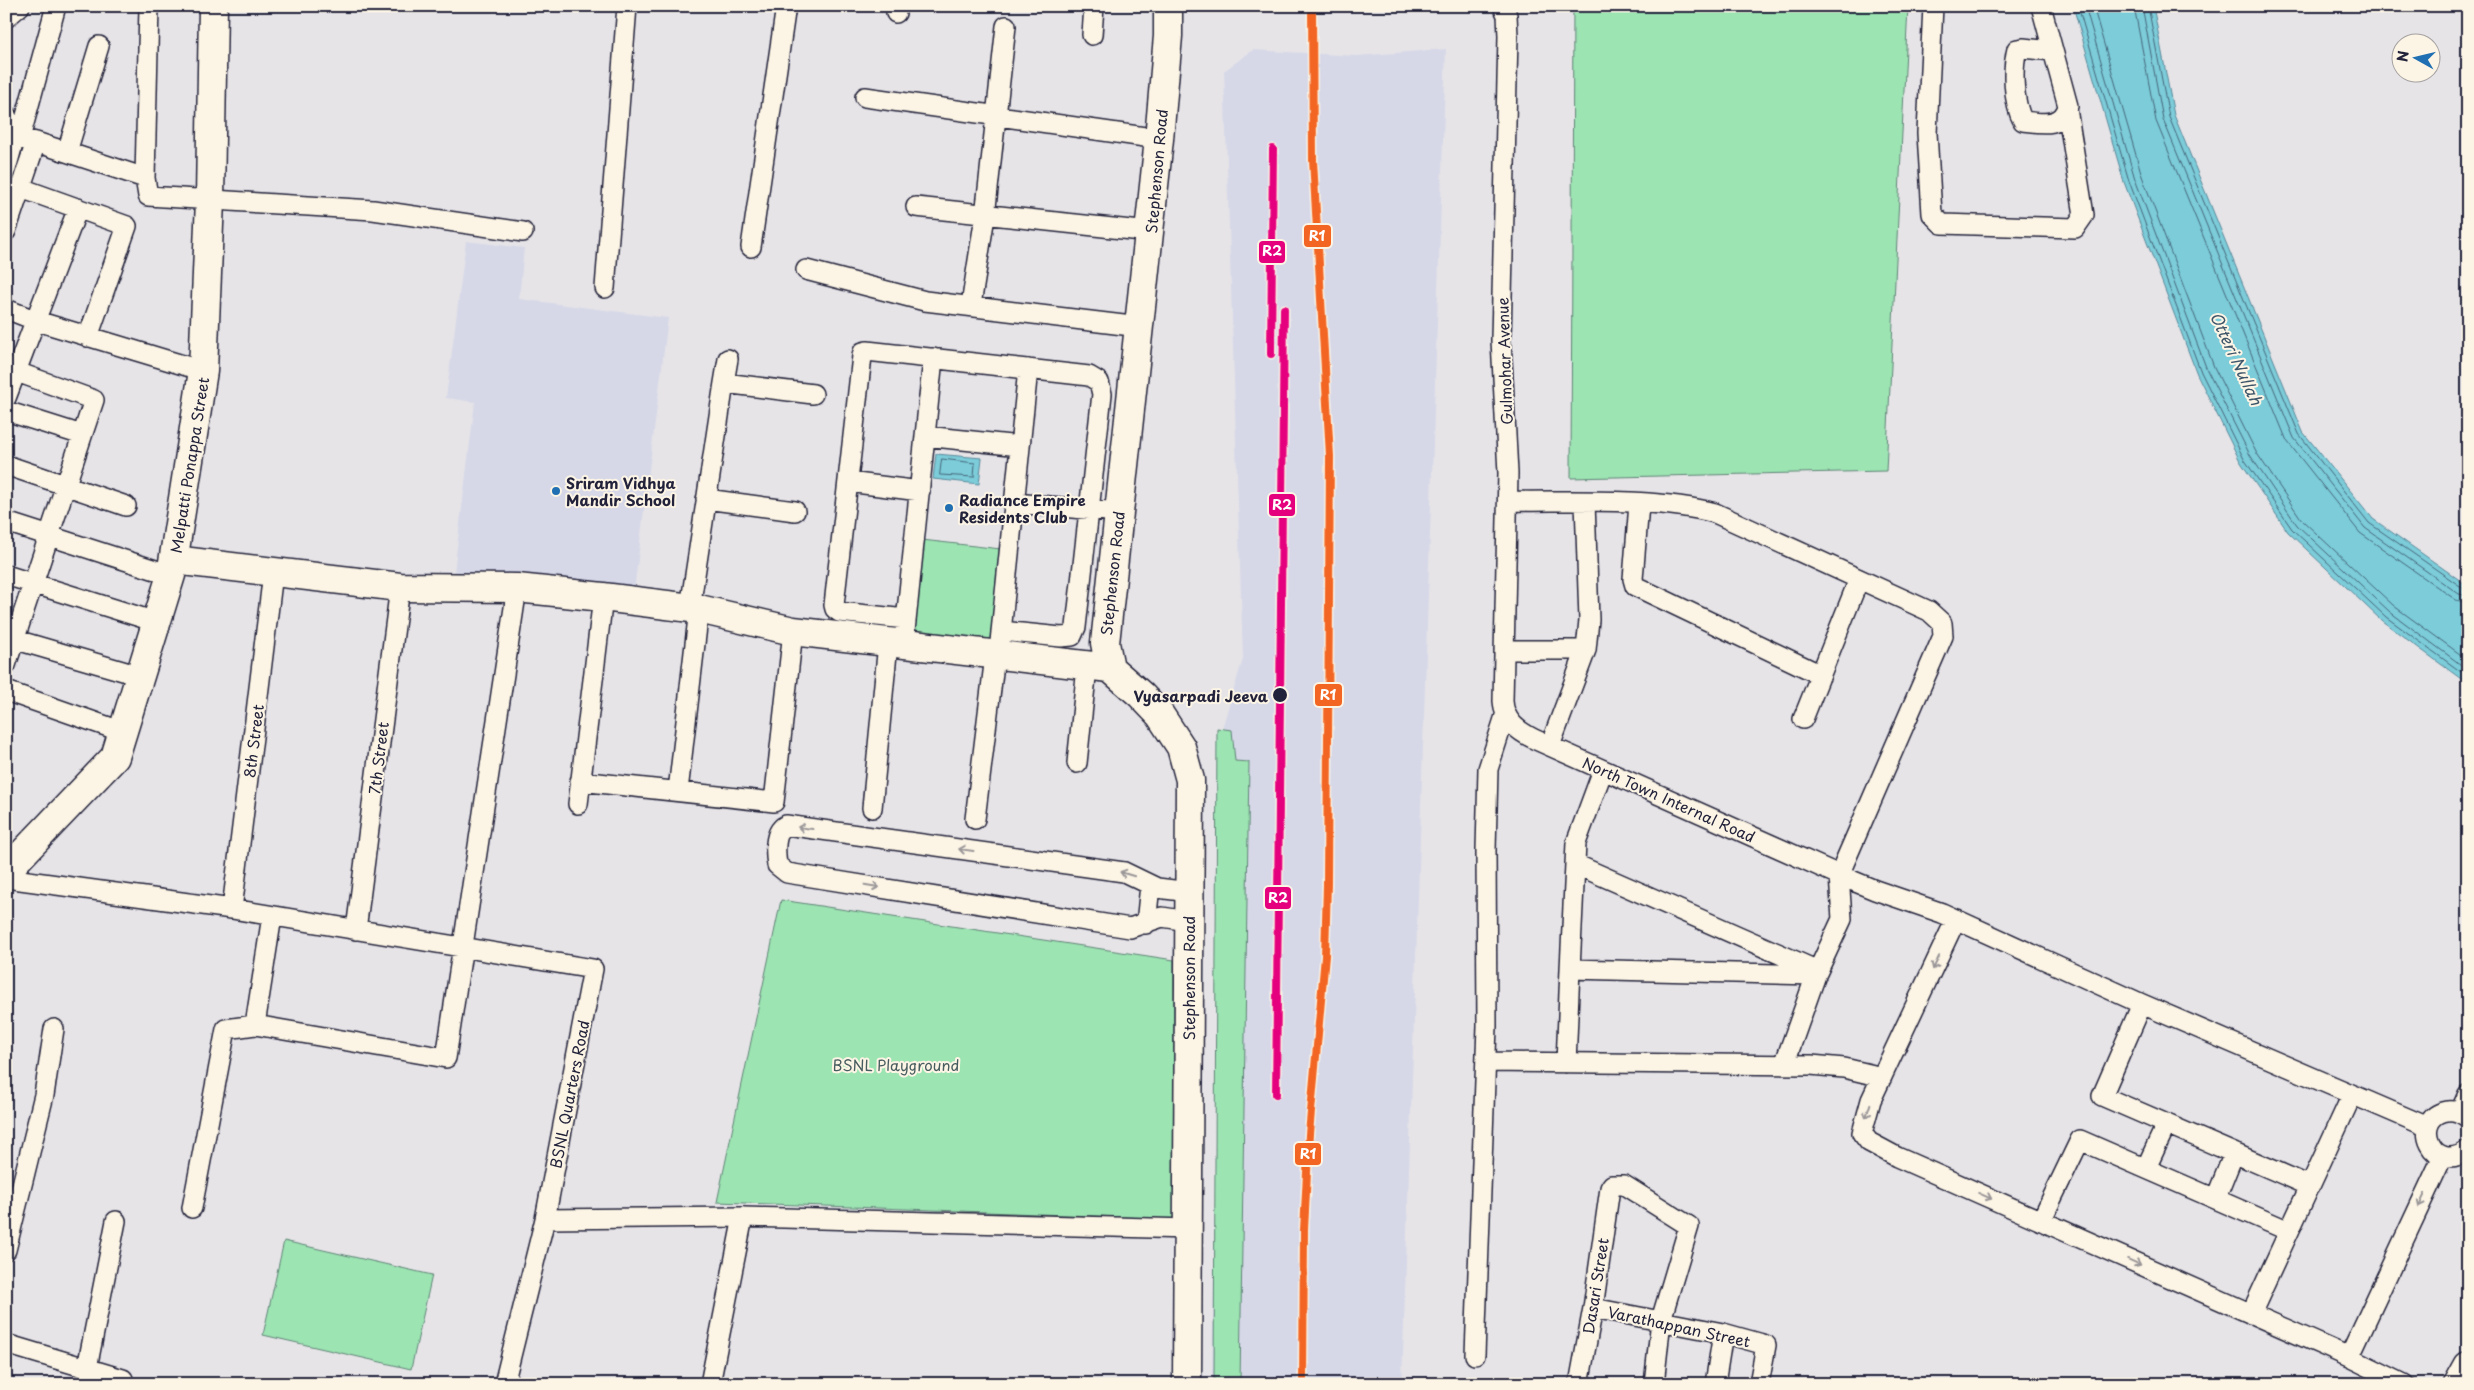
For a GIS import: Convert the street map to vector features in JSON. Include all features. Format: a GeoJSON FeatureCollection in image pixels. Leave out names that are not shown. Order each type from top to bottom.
{"type":"FeatureCollection","features":[{"type":"Feature","properties":{"kind":"main road","name":"Melpatti Ponappa Street"},"geometry":{"type":"LineString","coordinates":[[6,871],[115,757],[172,568],[203,372],[210,200],[213,6]]}},
{"type":"Feature","properties":{"kind":"main road","name":"Stephenson Road"},"geometry":{"type":"LineString","coordinates":[[1168,6],[1168,36],[1160,139],[1105,643],[1098,667],[1142,695],[1160,715],[1181,747],[1190,780],[1179,919],[1189,1230],[1187,1384]]}},
{"type":"Feature","properties":{"kind":"main road"},"geometry":{"type":"LineString","coordinates":[[172,568],[273,573],[400,587],[518,588],[603,597],[695,609],[793,631],[899,636],[998,648],[1098,667]]}},
{"type":"Feature","properties":{"kind":"main road"},"geometry":{"type":"LineString","coordinates":[[2458,1384],[2468,1366]]}},
{"type":"Feature","properties":{"kind":"street"},"geometry":{"type":"LineString","coordinates":[[6,18],[20,6]]}},
{"type":"Feature","properties":{"kind":"street"},"geometry":{"type":"LineString","coordinates":[[6,231],[21,188],[24,139],[56,6]]}},
{"type":"Feature","properties":{"kind":"street"},"geometry":{"type":"LineString","coordinates":[[149,6],[145,178],[148,196],[373,210],[523,232]]}},
{"type":"Feature","properties":{"kind":"street"},"geometry":{"type":"LineString","coordinates":[[605,288],[627,6]]}},
{"type":"Feature","properties":{"kind":"street"},"geometry":{"type":"LineString","coordinates":[[751,247],[786,6]]}},
{"type":"Feature","properties":{"kind":"street"},"geometry":{"type":"LineString","coordinates":[[1092,35],[1094,6]]}},
{"type":"Feature","properties":{"kind":"street","name":"Gulmohar Avenue"},"geometry":{"type":"LineString","coordinates":[[1503,6],[1507,15],[1508,36],[1501,340],[1508,447],[1503,701],[1505,716]]}},
{"type":"Feature","properties":{"kind":"street"},"geometry":{"type":"LineString","coordinates":[[1933,6],[1928,133],[1932,214],[1942,224],[2074,228],[2084,215],[2067,110],[2041,6]]}},
{"type":"Feature","properties":{"kind":"street"},"geometry":{"type":"LineString","coordinates":[[971,305],[985,216],[1006,26]]}},
{"type":"Feature","properties":{"kind":"street"},"geometry":{"type":"LineString","coordinates":[[67,152],[98,46]]}},
{"type":"Feature","properties":{"kind":"street"},"geometry":{"type":"LineString","coordinates":[[2052,51],[2018,49],[2014,60],[2017,112],[2023,121],[2047,124],[2062,119],[2067,110]]}},
{"type":"Feature","properties":{"kind":"street"},"geometry":{"type":"LineString","coordinates":[[865,97],[1160,139]]}},
{"type":"Feature","properties":{"kind":"street"},"geometry":{"type":"LineString","coordinates":[[6,115],[24,139],[145,178]]}},
{"type":"Feature","properties":{"kind":"street"},"geometry":{"type":"LineString","coordinates":[[6,169],[24,139]]}},
{"type":"Feature","properties":{"kind":"street"},"geometry":{"type":"LineString","coordinates":[[21,188],[128,226],[88,336]]}},
{"type":"Feature","properties":{"kind":"street"},"geometry":{"type":"LineString","coordinates":[[916,207],[985,216],[1150,232]]}},
{"type":"Feature","properties":{"kind":"street"},"geometry":{"type":"LineString","coordinates":[[6,398],[11,370],[37,321],[78,208]]}},
{"type":"Feature","properties":{"kind":"street"},"geometry":{"type":"LineString","coordinates":[[806,270],[925,301],[971,305],[1140,327]]}},
{"type":"Feature","properties":{"kind":"street"},"geometry":{"type":"LineString","coordinates":[[6,309],[37,321],[203,372]]}},
{"type":"Feature","properties":{"kind":"street"},"geometry":{"type":"LineString","coordinates":[[899,636],[835,609],[863,352],[934,358],[1089,376],[1099,382],[1102,394],[1076,627],[1072,636],[998,648]]}},
{"type":"Feature","properties":{"kind":"street"},"geometry":{"type":"LineString","coordinates":[[872,808],[920,491],[934,358]]}},
{"type":"Feature","properties":{"kind":"street"},"geometry":{"type":"LineString","coordinates":[[678,792],[706,499],[728,359]]}},
{"type":"Feature","properties":{"kind":"street"},"geometry":{"type":"LineString","coordinates":[[976,819],[998,648],[1028,369]]}},
{"type":"Feature","properties":{"kind":"street"},"geometry":{"type":"LineString","coordinates":[[6,665],[10,639],[34,584],[94,400],[11,370]]}},
{"type":"Feature","properties":{"kind":"street"},"geometry":{"type":"LineString","coordinates":[[724,383],[813,394]]}},
{"type":"Feature","properties":{"kind":"street"},"geometry":{"type":"LineString","coordinates":[[6,411],[82,435]]}},
{"type":"Feature","properties":{"kind":"street"},"geometry":{"type":"LineString","coordinates":[[925,436],[1020,446]]}},
{"type":"Feature","properties":{"kind":"street"},"geometry":{"type":"LineString","coordinates":[[6,465],[126,506]]}},
{"type":"Feature","properties":{"kind":"street"},"geometry":{"type":"LineString","coordinates":[[848,482],[920,491]]}},
{"type":"Feature","properties":{"kind":"street"},"geometry":{"type":"LineString","coordinates":[[706,499],[794,511]]}},
{"type":"Feature","properties":{"kind":"street"},"geometry":{"type":"LineString","coordinates":[[1508,501],[1680,506],[1715,513],[1929,611],[1942,623],[1944,629],[1940,645],[1839,875],[1842,918],[1817,973],[1784,1065]]}},
{"type":"Feature","properties":{"kind":"street"},"geometry":{"type":"LineString","coordinates":[[1550,746],[1586,650],[1590,620],[1585,502]]}},
{"type":"Feature","properties":{"kind":"street"},"geometry":{"type":"LineString","coordinates":[[1014,503],[1119,512]]}},
{"type":"Feature","properties":{"kind":"street"},"geometry":{"type":"LineString","coordinates":[[1639,504],[1633,579],[1635,586],[1821,675]]}},
{"type":"Feature","properties":{"kind":"street"},"geometry":{"type":"LineString","coordinates":[[6,522],[49,536],[172,568]]}},
{"type":"Feature","properties":{"kind":"street","name":"8th Street"},"geometry":{"type":"LineString","coordinates":[[232,909],[273,573]]}},
{"type":"Feature","properties":{"kind":"street"},"geometry":{"type":"LineString","coordinates":[[6,575],[156,622]]}},
{"type":"Feature","properties":{"kind":"street"},"geometry":{"type":"LineString","coordinates":[[1803,719],[1859,579]]}},
{"type":"Feature","properties":{"kind":"street","name":"7th Street"},"geometry":{"type":"LineString","coordinates":[[356,930],[400,587]]}},
{"type":"Feature","properties":{"kind":"street"},"geometry":{"type":"LineString","coordinates":[[192,1208],[226,1029],[255,1025],[446,1058],[518,588]]}},
{"type":"Feature","properties":{"kind":"street"},"geometry":{"type":"LineString","coordinates":[[578,804],[603,597]]}},
{"type":"Feature","properties":{"kind":"street"},"geometry":{"type":"LineString","coordinates":[[580,781],[774,802],[793,631]]}},
{"type":"Feature","properties":{"kind":"street"},"geometry":{"type":"LineString","coordinates":[[10,639],[140,676]]}},
{"type":"Feature","properties":{"kind":"street"},"geometry":{"type":"LineString","coordinates":[[1504,650],[1586,650]]}},
{"type":"Feature","properties":{"kind":"street"},"geometry":{"type":"LineString","coordinates":[[1077,763],[1098,667]]}},
{"type":"Feature","properties":{"kind":"street"},"geometry":{"type":"LineString","coordinates":[[6,691],[123,732]]}},
{"type":"Feature","properties":{"kind":"street"},"geometry":{"type":"LineString","coordinates":[[1475,1354],[1486,1062],[1488,769],[1505,716]]}},
{"type":"Feature","properties":{"kind":"street","name":"North Town Internal Road"},"geometry":{"type":"LineString","coordinates":[[1505,716],[1520,731],[1550,746],[1839,875],[1956,919],[2142,1004],[2428,1128]]}},
{"type":"Feature","properties":{"kind":"street"},"geometry":{"type":"LineString","coordinates":[[1566,1063],[1576,843],[1604,770]]}},
{"type":"Feature","properties":{"kind":"street"},"geometry":{"type":"LineString","coordinates":[[1179,919],[1158,918],[1135,928],[1125,928],[787,873],[776,865],[778,834],[782,827],[786,825],[1124,872],[1157,888],[1181,891]]}},
{"type":"Feature","properties":{"kind":"street"},"geometry":{"type":"LineString","coordinates":[[1575,864],[1817,973]]}},
{"type":"Feature","properties":{"kind":"street"},"geometry":{"type":"LineString","coordinates":[[6,878],[232,909],[462,948]]}},
{"type":"Feature","properties":{"kind":"street"},"geometry":{"type":"LineString","coordinates":[[1146,924],[1150,885]]}},
{"type":"Feature","properties":{"kind":"street"},"geometry":{"type":"LineString","coordinates":[[255,1025],[272,916]]}},
{"type":"Feature","properties":{"kind":"street"},"geometry":{"type":"LineString","coordinates":[[1956,919],[1882,1077],[1863,1125],[1862,1133],[1869,1142],[1897,1157],[2349,1357],[2404,1384]]}},
{"type":"Feature","properties":{"kind":"street","name":"BSNL Quarters Road"},"geometry":{"type":"LineString","coordinates":[[462,948],[593,969],[545,1219],[504,1384]]}},
{"type":"Feature","properties":{"kind":"street"},"geometry":{"type":"LineString","coordinates":[[1570,969],[1817,973]]}},
{"type":"Feature","properties":{"kind":"street"},"geometry":{"type":"LineString","coordinates":[[2142,1004],[2102,1096],[2310,1186]]}},
{"type":"Feature","properties":{"kind":"street"},"geometry":{"type":"LineString","coordinates":[[6,1250],[44,1095],[54,1029]]}},
{"type":"Feature","properties":{"kind":"street"},"geometry":{"type":"LineString","coordinates":[[1486,1062],[1784,1065],[1844,1068],[1882,1077]]}},
{"type":"Feature","properties":{"kind":"street"},"geometry":{"type":"LineString","coordinates":[[2349,1357],[2459,1156],[2430,1145],[2428,1128],[2432,1119],[2440,1112],[2450,1110],[2464,1115],[2468,1094]]}},
{"type":"Feature","properties":{"kind":"street"},"geometry":{"type":"LineString","coordinates":[[2251,1314],[2352,1096]]}},
{"type":"Feature","properties":{"kind":"street"},"geometry":{"type":"LineString","coordinates":[[2146,1168],[2166,1125]]}},
{"type":"Feature","properties":{"kind":"street"},"geometry":{"type":"LineString","coordinates":[[2042,1221],[2080,1140],[2289,1231]]}},
{"type":"Feature","properties":{"kind":"street"},"geometry":{"type":"LineString","coordinates":[[2216,1198],[2234,1153]]}},
{"type":"Feature","properties":{"kind":"street","name":"Dasari Street"},"geometry":{"type":"LineString","coordinates":[[1579,1384],[1612,1185],[1624,1185],[1689,1226],[1661,1320]]}},
{"type":"Feature","properties":{"kind":"street"},"geometry":{"type":"LineString","coordinates":[[545,1219],[743,1217],[1189,1230]]}},
{"type":"Feature","properties":{"kind":"street"},"geometry":{"type":"LineString","coordinates":[[710,1384],[743,1217]]}},
{"type":"Feature","properties":{"kind":"street"},"geometry":{"type":"LineString","coordinates":[[87,1368],[116,1221]]}},
{"type":"Feature","properties":{"kind":"street","name":"Varathappan Street"},"geometry":{"type":"LineString","coordinates":[[1593,1308],[1723,1333],[1766,1345],[1758,1384]]}},
{"type":"Feature","properties":{"kind":"street"},"geometry":{"type":"LineString","coordinates":[[1654,1384],[1661,1320]]}},
{"type":"Feature","properties":{"kind":"street"},"geometry":{"type":"LineString","coordinates":[[1715,1384],[1723,1333]]}},
{"type":"Feature","properties":{"kind":"street"},"geometry":{"type":"LineString","coordinates":[[6,1344],[123,1379]]}},
{"type":"Feature","properties":{"kind":"shaded area"},"geometry":{"type":"Polygon","coordinates":[[[1249,6],[1336,6],[1336,11],[1249,6]]]}},
{"type":"Feature","properties":{"kind":"shaded area"},"geometry":{"type":"Polygon","coordinates":[[[1446,49],[1402,1384],[1212,1384],[1223,725],[1243,659],[1224,71],[1253,50],[1357,56],[1446,49]]]}},
{"type":"Feature","properties":{"kind":"shaded area","name":"Sriram Vidhya Mandir School"},"geometry":{"type":"Polygon","coordinates":[[[466,241],[524,248],[519,299],[668,318],[633,599],[453,580],[475,402],[446,398],[466,241]]]}},
{"type":"Feature","properties":{"kind":"green space"},"geometry":{"type":"Polygon","coordinates":[[[1573,6],[1908,6],[1886,471],[1571,478],[1573,6]]]}},
{"type":"Feature","properties":{"kind":"green space"},"geometry":{"type":"Polygon","coordinates":[[[922,540],[1001,549],[990,642],[912,634],[922,540]]]}},
{"type":"Feature","properties":{"kind":"green space"},"geometry":{"type":"Polygon","coordinates":[[[1217,728],[1232,730],[1235,761],[1249,762],[1240,1384],[1214,1384],[1217,728]]]}},
{"type":"Feature","properties":{"kind":"green space","name":"BSNL Playground"},"geometry":{"type":"Polygon","coordinates":[[[781,900],[1174,960],[1174,1219],[717,1202],[781,900]]]}},
{"type":"Feature","properties":{"kind":"green space"},"geometry":{"type":"Polygon","coordinates":[[[284,1241],[432,1275],[411,1369],[263,1335],[284,1241]]]}},
{"type":"Feature","properties":{"kind":"water","name":"Otteri Nullah"},"geometry":{"type":"Polygon","coordinates":[[[2073,6],[2153,6],[2174,115],[2303,432],[2373,519],[2468,586],[2468,684],[2382,621],[2288,532],[2240,461],[2197,374],[2124,182],[2073,6]]]}},
{"type":"Feature","properties":{"kind":"water"},"geometry":{"type":"Polygon","coordinates":[[[936,454],[982,458],[979,484],[933,479],[936,454]]]}},
{"type":"Feature","properties":{"kind":"transit line","name":"R1"},"geometry":{"type":"LineString","coordinates":[[1303,1384],[1304,1230],[1309,1134],[1325,956],[1330,456],[1313,160],[1312,6]]}},
{"type":"Feature","properties":{"kind":"transit line","name":"R2"},"geometry":{"type":"LineString","coordinates":[[1271,354],[1273,149]]}},
{"type":"Feature","properties":{"kind":"transit line","name":"R2"},"geometry":{"type":"LineString","coordinates":[[1276,1094],[1284,309]]}},
{"type":"Feature","properties":{"kind":"place","name":"Sriram Vidhya Mandir School"},"geometry":{"type":"Point","coordinates":[556,491]}},
{"type":"Feature","properties":{"kind":"place","name":"Radiance Empire Residents Club"},"geometry":{"type":"Point","coordinates":[949,508]}},
{"type":"Feature","properties":{"kind":"place","name":"Vyasarpadi Jeeva"},"geometry":{"type":"Point","coordinates":[1280,695]}}]}
